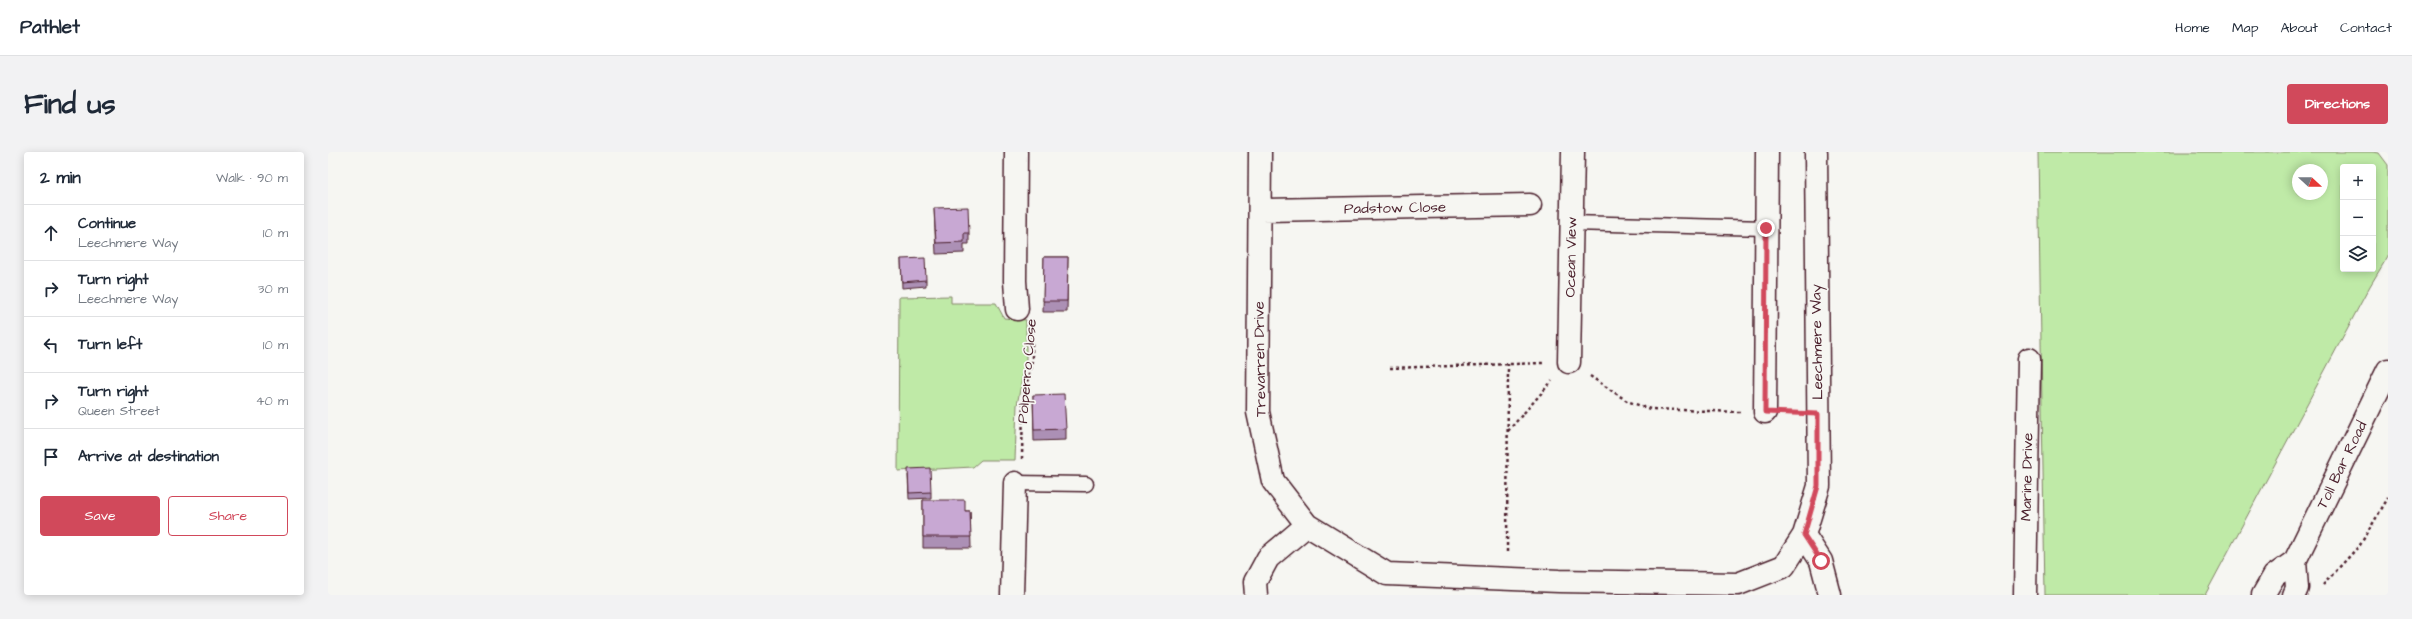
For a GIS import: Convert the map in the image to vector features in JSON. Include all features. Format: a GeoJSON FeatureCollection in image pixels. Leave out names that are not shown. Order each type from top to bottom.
{"type":"FeatureCollection","features":[{"type":"Feature","properties":{"kind":"street","name":"Polperro Close"},"geometry":{"type":"LineString","coordinates":[[1016,152],[1017,309]]}},
{"type":"Feature","properties":{"kind":"street","name":"Trevarren Drive"},"geometry":{"type":"LineString","coordinates":[[1260,152],[1258,412],[1273,481],[1307,525],[1387,574],[1507,579],[1559,588],[1738,584],[1784,566],[1804,535]]}},
{"type":"Feature","properties":{"kind":"street","name":"Ocean View"},"geometry":{"type":"LineString","coordinates":[[1569,362],[1573,152]]}},
{"type":"Feature","properties":{"kind":"street"},"geometry":{"type":"LineString","coordinates":[[1765,412],[1767,152]]}},
{"type":"Feature","properties":{"kind":"street","name":"Leechmere Way"},"geometry":{"type":"LineString","coordinates":[[1804,535],[1818,486],[1816,152]]}},
{"type":"Feature","properties":{"kind":"street","name":"Padstow Close"},"geometry":{"type":"LineString","coordinates":[[1260,210],[1530,205]]}},
{"type":"Feature","properties":{"kind":"street","name":"Marine Drive"},"geometry":{"type":"LineString","coordinates":[[2025,595],[2029,359]]}},
{"type":"Feature","properties":{"kind":"street","name":"Toll Bar Road"},"geometry":{"type":"LineString","coordinates":[[2263,595],[2274,576],[2295,560],[2388,370]]}},
{"type":"Feature","properties":{"kind":"street"},"geometry":{"type":"LineString","coordinates":[[1012,595],[1015,483]]}},
{"type":"Feature","properties":{"kind":"street"},"geometry":{"type":"LineString","coordinates":[[1256,595],[1254,582],[1268,558],[1307,525]]}},
{"type":"Feature","properties":{"kind":"street"},"geometry":{"type":"LineString","coordinates":[[1804,535],[1821,561],[1830,595]]}},
{"type":"Feature","properties":{"kind":"street"},"geometry":{"type":"LineString","coordinates":[[2294,595],[2297,588],[2295,560]]}},
{"type":"Feature","properties":{"kind":"lane"},"geometry":{"type":"LineString","coordinates":[[1571,223],[1766,228]]}},
{"type":"Feature","properties":{"kind":"lane"},"geometry":{"type":"LineString","coordinates":[[1015,483],[1086,484]]}},
{"type":"Feature","properties":{"kind":"path","name":"Polperro Close"},"geometry":{"type":"LineString","coordinates":[[1015,483],[1022,468],[1023,399],[1032,361],[1032,310],[1017,309]]}},
{"type":"Feature","properties":{"kind":"path"},"geometry":{"type":"LineString","coordinates":[[1508,431],[1569,362]]}},
{"type":"Feature","properties":{"kind":"path"},"geometry":{"type":"LineString","coordinates":[[1390,368],[1569,362],[1627,401],[1650,409],[1765,412]]}},
{"type":"Feature","properties":{"kind":"path"},"geometry":{"type":"LineString","coordinates":[[1507,579],[1508,364]]}},
{"type":"Feature","properties":{"kind":"path"},"geometry":{"type":"LineString","coordinates":[[2320,589],[2360,545],[2388,498]]}},
{"type":"Feature","properties":{"kind":"green space"},"geometry":{"type":"Polygon","coordinates":[[[2038,152],[2379,153],[2388,165],[2388,256],[2370,286],[2205,595],[2045,595],[2038,152]]]}},
{"type":"Feature","properties":{"kind":"green space"},"geometry":{"type":"Polygon","coordinates":[[[951,296],[951,303],[996,303],[1004,318],[1026,320],[1026,359],[1017,405],[1015,460],[981,460],[973,467],[898,471],[899,297],[951,296]]]}},
{"type":"Feature","properties":{"kind":"building"},"geometry":{"type":"Polygon","coordinates":[[[968,207],[969,233],[964,233],[964,242],[936,243],[934,208],[968,207]]]}},
{"type":"Feature","properties":{"kind":"building"},"geometry":{"type":"Polygon","coordinates":[[[1044,257],[1068,257],[1067,301],[1043,301],[1044,257]]]}},
{"type":"Feature","properties":{"kind":"building"},"geometry":{"type":"Polygon","coordinates":[[[925,258],[926,280],[902,282],[901,259],[925,258]]]}},
{"type":"Feature","properties":{"kind":"building"},"geometry":{"type":"Polygon","coordinates":[[[1064,394],[1066,429],[1034,430],[1033,395],[1064,394]]]}},
{"type":"Feature","properties":{"kind":"building"},"geometry":{"type":"Polygon","coordinates":[[[930,468],[931,492],[909,493],[908,469],[930,468]]]}},
{"type":"Feature","properties":{"kind":"building"},"geometry":{"type":"Polygon","coordinates":[[[923,500],[965,500],[965,511],[970,511],[971,537],[923,537],[923,500]]]}},
{"type":"Feature","properties":{"kind":"route"},"geometry":{"type":"LineString","coordinates":[[1766,228],[1765,412],[1818,414],[1818,486],[1804,535],[1821,561]]}}]}
